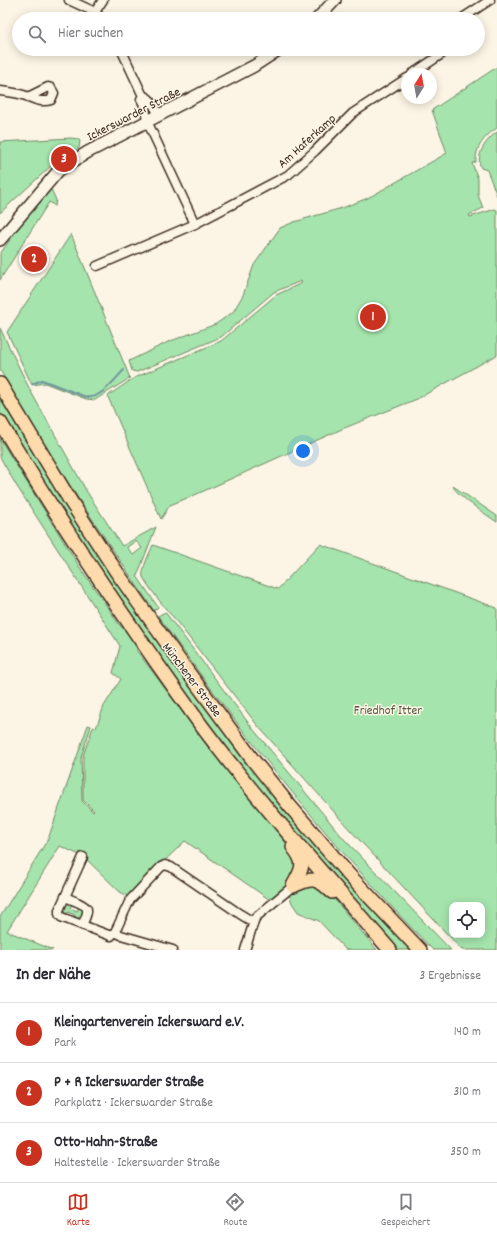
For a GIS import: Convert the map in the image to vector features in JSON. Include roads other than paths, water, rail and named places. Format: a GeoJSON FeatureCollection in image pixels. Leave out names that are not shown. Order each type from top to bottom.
{"type":"FeatureCollection","features":[{"type":"Feature","properties":{"kind":"main road"},"geometry":{"type":"LineString","coordinates":[[324,12],[335,0]]}},
{"type":"Feature","properties":{"kind":"main road","name":"Ickerswarder Straße"},"geometry":{"type":"LineString","coordinates":[[0,240],[49,181],[63,167],[88,152],[254,66],[269,56]]}},
{"type":"Feature","properties":{"kind":"main road","name":"Münchener Straße"},"geometry":{"type":"LineString","coordinates":[[0,384],[71,502],[148,618],[183,667],[289,805],[349,874],[420,950]]}},
{"type":"Feature","properties":{"kind":"main road","name":"Münchener Straße"},"geometry":{"type":"LineString","coordinates":[[0,422],[79,549],[214,744],[289,835],[390,950]]}},
{"type":"Feature","properties":{"kind":"main road"},"geometry":{"type":"LineString","coordinates":[[289,835],[290,843],[300,856],[303,866],[301,874],[293,886]]}},
{"type":"Feature","properties":{"kind":"main road"},"geometry":{"type":"LineString","coordinates":[[293,886],[309,879],[317,880],[324,884],[337,897],[349,903]]}},
{"type":"Feature","properties":{"kind":"street"},"geometry":{"type":"LineString","coordinates":[[69,0],[95,12],[103,0]]}},
{"type":"Feature","properties":{"kind":"street"},"geometry":{"type":"LineString","coordinates":[[472,12],[490,0]]}},
{"type":"Feature","properties":{"kind":"street"},"geometry":{"type":"LineString","coordinates":[[124,56],[142,96],[141,99],[145,107],[148,121],[195,224]]}},
{"type":"Feature","properties":{"kind":"street"},"geometry":{"type":"LineString","coordinates":[[421,68],[439,56]]}},
{"type":"Feature","properties":{"kind":"street","name":"Am Haferkamp"},"geometry":{"type":"LineString","coordinates":[[97,266],[195,224],[288,175],[315,151],[353,113],[401,82]]}},
{"type":"Feature","properties":{"kind":"street"},"geometry":{"type":"LineString","coordinates":[[0,91],[28,97]]}},
{"type":"Feature","properties":{"kind":"street"},"geometry":{"type":"LineString","coordinates":[[142,96],[147,97],[151,101],[159,115]]}},
{"type":"Feature","properties":{"kind":"street"},"geometry":{"type":"LineString","coordinates":[[83,857],[59,910],[61,917],[111,936],[115,932],[130,900],[161,867],[165,865],[171,867],[253,922]]}},
{"type":"Feature","properties":{"kind":"street"},"geometry":{"type":"LineString","coordinates":[[245,950],[253,922],[258,915],[293,886]]}},
{"type":"Feature","properties":{"kind":"street"},"geometry":{"type":"LineString","coordinates":[[65,897],[87,909],[82,925]]}},
{"type":"Feature","properties":{"kind":"street"},"geometry":{"type":"LineString","coordinates":[[115,932],[173,950]]}},
{"type":"Feature","properties":{"kind":"waterway"},"geometry":{"type":"LineString","coordinates":[[32,384],[42,380],[86,397],[91,397],[107,388],[124,370]]}},
{"type":"Feature","properties":{"kind":"place","name":"Otto-Hahn-Straße"},"geometry":{"type":"Point","coordinates":[64,159]}},
{"type":"Feature","properties":{"kind":"place","name":"P + R Ickerswarder Straße"},"geometry":{"type":"Point","coordinates":[34,259]}},
{"type":"Feature","properties":{"kind":"place","name":"Kleingartenverein Ickersward e.V."},"geometry":{"type":"Point","coordinates":[373,317]}},
{"type":"Feature","properties":{"kind":"park label","name":"Friedhof Itter"},"geometry":{"type":"Point","coordinates":[388,709]}}]}
